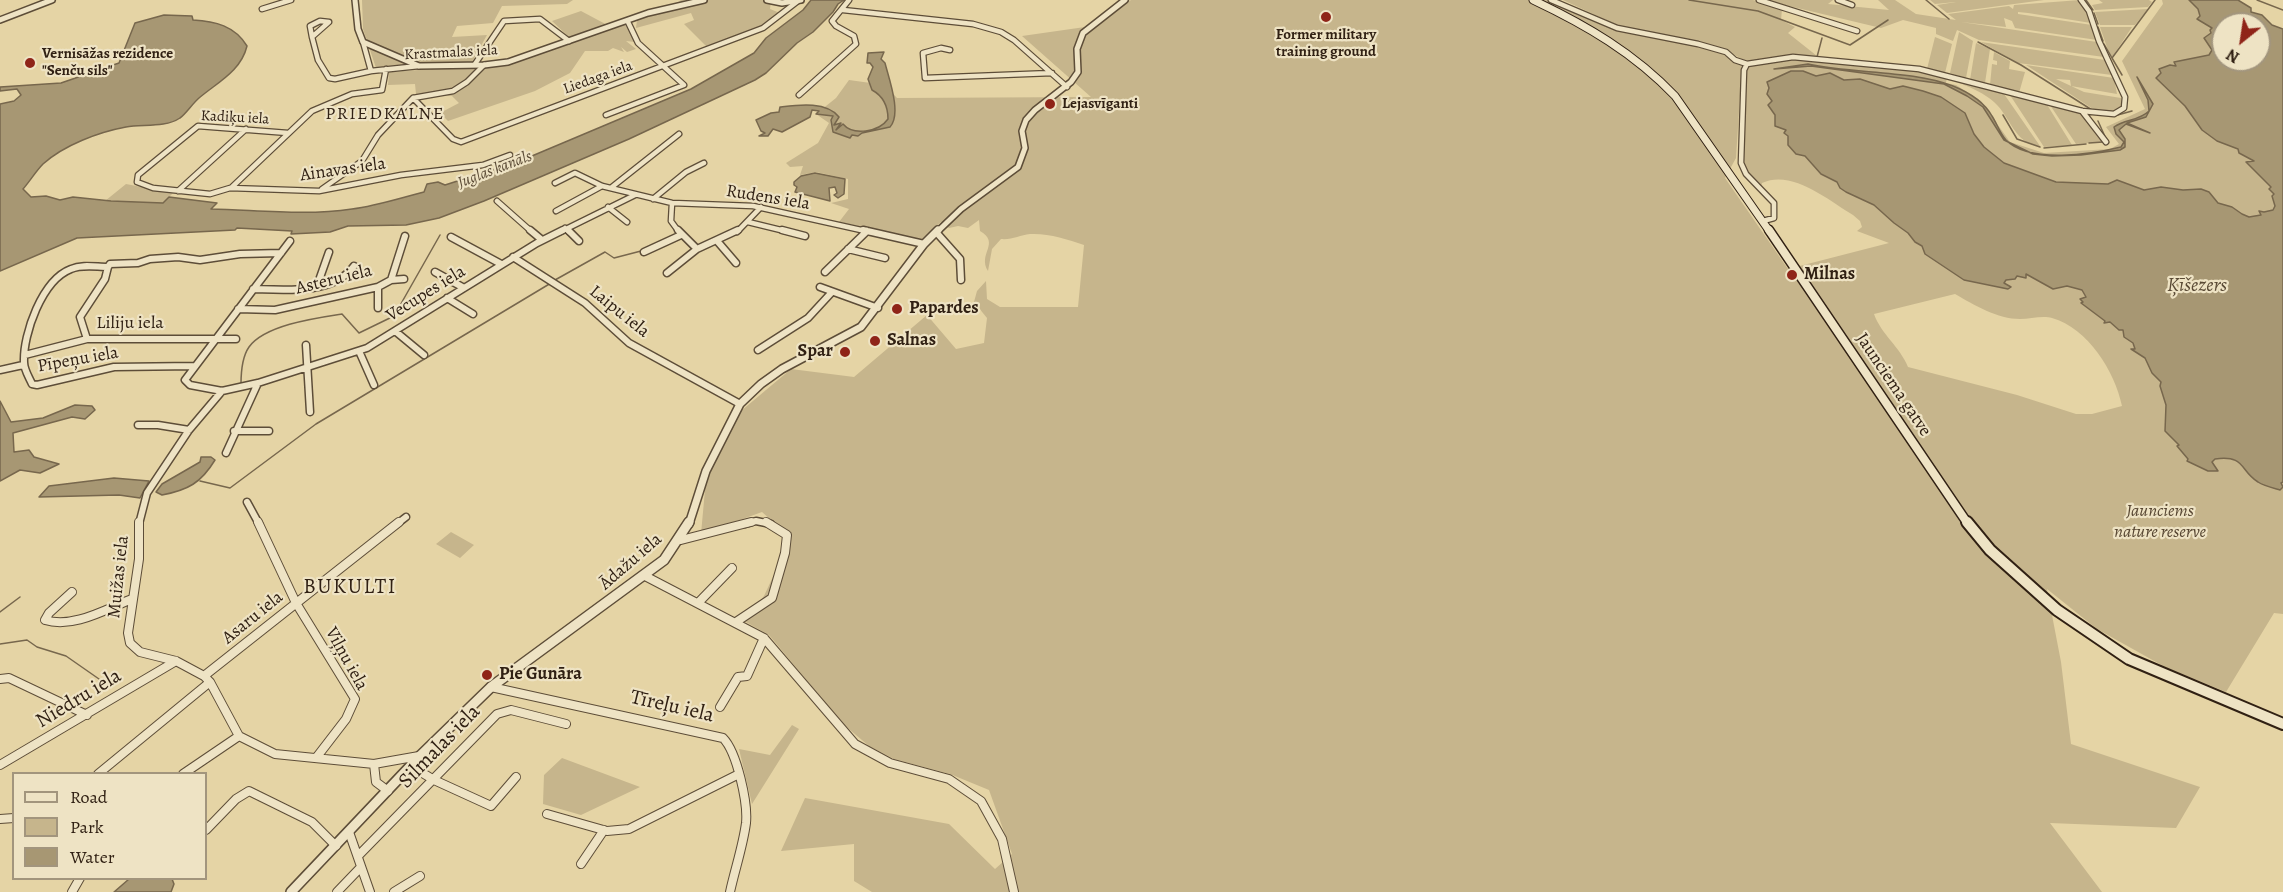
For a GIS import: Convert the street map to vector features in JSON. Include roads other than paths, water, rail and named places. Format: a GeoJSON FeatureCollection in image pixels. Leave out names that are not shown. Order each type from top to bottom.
{"type":"FeatureCollection","features":[{"type":"Feature","properties":{"kind":"main road","name":"Jaunciema gatve"},"geometry":{"type":"LineString","coordinates":[[1533,0],[1591,27],[1622,47],[1659,78],[1675,96],[1763,221],[1969,526],[1990,550],[2057,610],[2129,659],[2262,717],[2283,723]]}},
{"type":"Feature","properties":{"kind":"street"},"geometry":{"type":"LineString","coordinates":[[0,20],[52,0]]}},
{"type":"Feature","properties":{"kind":"street"},"geometry":{"type":"LineString","coordinates":[[262,9],[291,0]]}},
{"type":"Feature","properties":{"kind":"street"},"geometry":{"type":"LineString","coordinates":[[355,0],[358,29],[371,71]]}},
{"type":"Feature","properties":{"kind":"street","name":"Krastmalas iela"},"geometry":{"type":"LineString","coordinates":[[311,38],[317,58],[329,78],[335,79],[386,69],[484,65],[508,62],[648,13],[704,0]]}},
{"type":"Feature","properties":{"kind":"street"},"geometry":{"type":"LineString","coordinates":[[767,0],[777,3],[799,1]]}},
{"type":"Feature","properties":{"kind":"street"},"geometry":{"type":"LineString","coordinates":[[799,95],[856,44],[854,36],[836,26],[832,21],[849,0]]}},
{"type":"Feature","properties":{"kind":"street"},"geometry":{"type":"LineString","coordinates":[[843,10],[973,24],[1001,32],[1069,84],[1078,72],[1077,49],[1083,33],[1125,0]]}},
{"type":"Feature","properties":{"kind":"street"},"geometry":{"type":"LineString","coordinates":[[1551,0],[1617,28],[1716,50],[1747,64],[1794,57],[1919,69],[2082,111],[2114,114],[2124,108],[2125,97],[2099,40],[2089,11],[2081,0]]}},
{"type":"Feature","properties":{"kind":"street"},"geometry":{"type":"LineString","coordinates":[[1759,0],[1857,32]]}},
{"type":"Feature","properties":{"kind":"street"},"geometry":{"type":"LineString","coordinates":[[1838,0],[1852,5]]}},
{"type":"Feature","properties":{"kind":"street","name":"Liedaga iela"},"geometry":{"type":"LineString","coordinates":[[413,98],[453,140],[461,142],[763,28],[799,1]]}},
{"type":"Feature","properties":{"kind":"street"},"geometry":{"type":"LineString","coordinates":[[475,64],[504,21],[540,20],[569,41]]}},
{"type":"Feature","properties":{"kind":"street"},"geometry":{"type":"LineString","coordinates":[[320,21],[329,22],[311,38],[310,26],[312,24],[320,21]]}},
{"type":"Feature","properties":{"kind":"street"},"geometry":{"type":"LineString","coordinates":[[606,115],[684,85],[638,43],[628,21]]}},
{"type":"Feature","properties":{"kind":"street"},"geometry":{"type":"LineString","coordinates":[[363,42],[419,66]]}},
{"type":"Feature","properties":{"kind":"street"},"geometry":{"type":"LineString","coordinates":[[950,50],[940,48],[923,53],[926,78],[1052,73]]}},
{"type":"Feature","properties":{"kind":"street"},"geometry":{"type":"LineString","coordinates":[[1747,64],[1744,70],[1741,166],[1749,181],[1775,203],[1777,212],[1774,218],[1763,221]]}},
{"type":"Feature","properties":{"kind":"street"},"geometry":{"type":"LineString","coordinates":[[319,190],[363,161],[378,135],[413,98],[445,95],[458,90],[484,65]]}},
{"type":"Feature","properties":{"kind":"street"},"geometry":{"type":"LineString","coordinates":[[230,188],[312,111],[352,94],[380,91],[386,69]]}},
{"type":"Feature","properties":{"kind":"street","name":"Ādažu iela"},"geometry":{"type":"LineString","coordinates":[[291,892],[421,755],[491,687],[664,560],[681,540],[688,527],[706,471],[740,404],[761,384],[782,369],[846,338],[861,327],[878,308],[903,270],[924,244],[961,209],[1017,167],[1025,147],[1022,131],[1026,120],[1035,110],[1069,84]]}},
{"type":"Feature","properties":{"kind":"street"},"geometry":{"type":"LineString","coordinates":[[2082,111],[2106,142]]}},
{"type":"Feature","properties":{"kind":"street","name":"Kadiķu iela"},"geometry":{"type":"LineString","coordinates":[[140,185],[137,182],[138,175],[198,126],[288,133]]}},
{"type":"Feature","properties":{"kind":"street"},"geometry":{"type":"LineString","coordinates":[[178,191],[246,129]]}},
{"type":"Feature","properties":{"kind":"street"},"geometry":{"type":"LineString","coordinates":[[612,187],[679,134]]}},
{"type":"Feature","properties":{"kind":"street","name":"Ainavas iela"},"geometry":{"type":"LineString","coordinates":[[140,185],[210,194],[230,188],[319,190],[410,174],[483,165],[510,155]]}},
{"type":"Feature","properties":{"kind":"street"},"geometry":{"type":"LineString","coordinates":[[653,199],[686,172],[704,163]]}},
{"type":"Feature","properties":{"kind":"street","name":"Rudens iela"},"geometry":{"type":"LineString","coordinates":[[555,183],[575,173],[602,186],[672,203],[734,203],[761,207],[924,244]]}},
{"type":"Feature","properties":{"kind":"street"},"geometry":{"type":"LineString","coordinates":[[556,211],[602,186]]}},
{"type":"Feature","properties":{"kind":"street","name":"Vecupes iela"},"geometry":{"type":"LineString","coordinates":[[222,392],[359,351],[542,240],[635,195]]}},
{"type":"Feature","properties":{"kind":"street"},"geometry":{"type":"LineString","coordinates":[[497,201],[510,215],[542,240]]}},
{"type":"Feature","properties":{"kind":"street"},"geometry":{"type":"LineString","coordinates":[[672,203],[671,221],[681,235],[697,249]]}},
{"type":"Feature","properties":{"kind":"street"},"geometry":{"type":"LineString","coordinates":[[608,207],[627,222]]}},
{"type":"Feature","properties":{"kind":"street"},"geometry":{"type":"LineString","coordinates":[[667,273],[697,249],[736,233],[761,207]]}},
{"type":"Feature","properties":{"kind":"street"},"geometry":{"type":"LineString","coordinates":[[748,222],[805,236]]}},
{"type":"Feature","properties":{"kind":"street"},"geometry":{"type":"LineString","coordinates":[[565,228],[579,241]]}},
{"type":"Feature","properties":{"kind":"street"},"geometry":{"type":"LineString","coordinates":[[938,230],[960,259],[961,280]]}},
{"type":"Feature","properties":{"kind":"street"},"geometry":{"type":"LineString","coordinates":[[825,272],[867,231]]}},
{"type":"Feature","properties":{"kind":"street"},"geometry":{"type":"LineString","coordinates":[[644,252],[681,235]]}},
{"type":"Feature","properties":{"kind":"street","name":"Asteru iela"},"geometry":{"type":"LineString","coordinates":[[238,309],[275,310],[378,286],[391,280],[405,236]]}},
{"type":"Feature","properties":{"kind":"street"},"geometry":{"type":"LineString","coordinates":[[451,237],[501,264]]}},
{"type":"Feature","properties":{"kind":"street"},"geometry":{"type":"LineString","coordinates":[[222,392],[190,385],[185,380],[290,241]]}},
{"type":"Feature","properties":{"kind":"street"},"geometry":{"type":"LineString","coordinates":[[718,242],[735,263]]}},
{"type":"Feature","properties":{"kind":"street"},"geometry":{"type":"LineString","coordinates":[[848,249],[885,258]]}},
{"type":"Feature","properties":{"kind":"street"},"geometry":{"type":"LineString","coordinates":[[317,286],[329,252]]}},
{"type":"Feature","properties":{"kind":"street"},"geometry":{"type":"LineString","coordinates":[[87,339],[80,317],[105,279],[110,264],[138,263],[150,259],[200,260],[240,254],[281,253]]}},
{"type":"Feature","properties":{"kind":"street","name":"Laipu iela"},"geometry":{"type":"LineString","coordinates":[[513,257],[585,303],[629,343],[740,404]]}},
{"type":"Feature","properties":{"kind":"street"},"geometry":{"type":"LineString","coordinates":[[253,290],[291,291],[317,286],[340,280],[347,276],[354,266]]}},
{"type":"Feature","properties":{"kind":"street","name":"Pīpeņu iela"},"geometry":{"type":"LineString","coordinates":[[108,267],[73,268],[66,271],[43,294],[35,311],[23,365],[35,386],[114,367],[195,366]]}},
{"type":"Feature","properties":{"kind":"street"},"geometry":{"type":"LineString","coordinates":[[435,272],[464,288]]}},
{"type":"Feature","properties":{"kind":"street"},"geometry":{"type":"LineString","coordinates":[[391,280],[404,279]]}},
{"type":"Feature","properties":{"kind":"street"},"geometry":{"type":"LineString","coordinates":[[378,286],[378,308]]}},
{"type":"Feature","properties":{"kind":"street"},"geometry":{"type":"LineString","coordinates":[[820,286],[878,308]]}},
{"type":"Feature","properties":{"kind":"street"},"geometry":{"type":"LineString","coordinates":[[758,350],[808,318],[832,292]]}},
{"type":"Feature","properties":{"kind":"street"},"geometry":{"type":"LineString","coordinates":[[447,298],[473,314]]}},
{"type":"Feature","properties":{"kind":"street"},"geometry":{"type":"LineString","coordinates":[[395,331],[424,355]]}},
{"type":"Feature","properties":{"kind":"street","name":"Liliju iela"},"geometry":{"type":"LineString","coordinates":[[25,355],[87,339],[236,339]]}},
{"type":"Feature","properties":{"kind":"street"},"geometry":{"type":"LineString","coordinates":[[306,345],[310,412]]}},
{"type":"Feature","properties":{"kind":"street"},"geometry":{"type":"LineString","coordinates":[[359,351],[374,385]]}},
{"type":"Feature","properties":{"kind":"street"},"geometry":{"type":"LineString","coordinates":[[0,370],[23,365]]}},
{"type":"Feature","properties":{"kind":"street"},"geometry":{"type":"LineString","coordinates":[[226,453],[258,382]]}},
{"type":"Feature","properties":{"kind":"street","name":"Muižas iela"},"geometry":{"type":"LineString","coordinates":[[207,679],[176,661],[140,652],[130,643],[128,633],[139,560],[139,523],[147,493],[189,430],[222,392]]}},
{"type":"Feature","properties":{"kind":"street"},"geometry":{"type":"LineString","coordinates":[[138,425],[158,425],[189,430]]}},
{"type":"Feature","properties":{"kind":"street"},"geometry":{"type":"LineString","coordinates":[[234,431],[269,431]]}},
{"type":"Feature","properties":{"kind":"street"},"geometry":{"type":"LineString","coordinates":[[247,502],[270,543],[296,603]]}},
{"type":"Feature","properties":{"kind":"street","name":"Asaru iela"},"geometry":{"type":"LineString","coordinates":[[100,772],[296,603],[406,516]]}},
{"type":"Feature","properties":{"kind":"street"},"geometry":{"type":"LineString","coordinates":[[681,540],[756,521],[770,523],[787,535],[786,547],[772,598],[736,622]]}},
{"type":"Feature","properties":{"kind":"street"},"geometry":{"type":"LineString","coordinates":[[698,603],[732,568]]}},
{"type":"Feature","properties":{"kind":"street"},"geometry":{"type":"LineString","coordinates":[[645,576],[764,638],[855,744],[874,757],[949,779],[981,801],[1002,839],[1014,888]]}},
{"type":"Feature","properties":{"kind":"street"},"geometry":{"type":"LineString","coordinates":[[72,592],[49,613],[45,620],[50,623],[76,620],[132,599]]}},
{"type":"Feature","properties":{"kind":"street","name":"Viļņu iela"},"geometry":{"type":"LineString","coordinates":[[296,603],[355,699],[346,719],[316,758]]}},
{"type":"Feature","properties":{"kind":"street"},"geometry":{"type":"LineString","coordinates":[[720,707],[738,677],[747,676],[764,638]]}},
{"type":"Feature","properties":{"kind":"street","name":"Niedru iela"},"geometry":{"type":"LineString","coordinates":[[0,765],[87,716],[176,661]]}},
{"type":"Feature","properties":{"kind":"street"},"geometry":{"type":"LineString","coordinates":[[0,679],[9,678],[87,716]]}},
{"type":"Feature","properties":{"kind":"street"},"geometry":{"type":"LineString","coordinates":[[207,679],[238,736],[275,754],[374,764],[421,755]]}},
{"type":"Feature","properties":{"kind":"street","name":"Tīreļu iela"},"geometry":{"type":"LineString","coordinates":[[491,687],[712,733],[723,738],[730,746],[742,790],[746,821],[730,892]]}},
{"type":"Feature","properties":{"kind":"street","name":"Silmalas iela"},"geometry":{"type":"LineString","coordinates":[[358,856],[497,714],[511,710],[566,724]]}},
{"type":"Feature","properties":{"kind":"street"},"geometry":{"type":"LineString","coordinates":[[186,772],[238,736]]}},
{"type":"Feature","properties":{"kind":"street"},"geometry":{"type":"LineString","coordinates":[[374,764],[376,782],[388,791]]}},
{"type":"Feature","properties":{"kind":"street"},"geometry":{"type":"LineString","coordinates":[[411,766],[434,780],[491,806],[516,777]]}},
{"type":"Feature","properties":{"kind":"street"},"geometry":{"type":"LineString","coordinates":[[547,814],[604,830],[628,829],[737,775]]}},
{"type":"Feature","properties":{"kind":"street"},"geometry":{"type":"LineString","coordinates":[[207,829],[236,799],[249,791],[312,822],[336,846]]}},
{"type":"Feature","properties":{"kind":"street"},"geometry":{"type":"LineString","coordinates":[[581,864],[604,830]]}},
{"type":"Feature","properties":{"kind":"street"},"geometry":{"type":"LineString","coordinates":[[349,832],[370,892]]}},
{"type":"Feature","properties":{"kind":"street"},"geometry":{"type":"LineString","coordinates":[[337,892],[361,867]]}},
{"type":"Feature","properties":{"kind":"street"},"geometry":{"type":"LineString","coordinates":[[394,892],[420,876]]}},
{"type":"Feature","properties":{"kind":"water","name":"Juglas kanāls"},"geometry":{"type":"Polygon","coordinates":[[[811,0],[844,0],[813,32],[755,80],[629,139],[439,218],[406,225],[348,226],[330,232],[291,234],[292,231],[237,228],[235,230],[77,238],[0,271],[0,104],[14,101],[21,95],[17,89],[0,91],[0,87],[61,83],[119,63],[135,23],[164,15],[192,16],[193,20],[217,23],[230,29],[247,46],[244,55],[234,69],[199,98],[180,118],[168,123],[126,127],[105,132],[71,145],[51,157],[23,189],[31,197],[46,196],[60,200],[73,197],[163,203],[169,197],[217,203],[211,209],[299,212],[335,211],[388,202],[424,192],[427,184],[438,182],[445,185],[520,161],[691,89],[754,53],[766,38],[803,10],[811,0]]]}},
{"type":"Feature","properties":{"kind":"water","name":"Ķīšezers"},"geometry":{"type":"Polygon","coordinates":[[[2189,0],[2238,0],[2251,8],[2251,12],[2211,12],[2211,27],[2197,19],[2200,16],[2198,9],[2189,0]]]}},
{"type":"Feature","properties":{"kind":"water","name":"Ķīšezers"},"geometry":{"type":"Polygon","coordinates":[[[2271,24],[2283,29],[2283,482],[2281,483],[2283,487],[2280,490],[2258,482],[2241,464],[2232,459],[2215,459],[2212,462],[2218,471],[2208,471],[2187,461],[2188,459],[2177,446],[2179,445],[2165,431],[2166,405],[2160,386],[2161,382],[2152,373],[2145,358],[2131,349],[2135,349],[2133,343],[2124,337],[2123,330],[2119,330],[2110,322],[2104,323],[2105,321],[2081,303],[2083,302],[2080,299],[2086,297],[2082,290],[2067,286],[2053,289],[2026,274],[2026,278],[2017,276],[2015,279],[2006,280],[2004,283],[2011,287],[2008,289],[1964,280],[1925,254],[1922,246],[1874,205],[1846,192],[1837,182],[1821,174],[1805,156],[1796,154],[1788,145],[1788,136],[1784,133],[1786,130],[1775,126],[1775,115],[1768,105],[1772,101],[1767,94],[1769,88],[1767,82],[1791,71],[1803,71],[1816,76],[1830,73],[1844,80],[1860,79],[1890,89],[1903,86],[1941,97],[1965,113],[1974,134],[1984,147],[2004,163],[2056,182],[2108,184],[2117,180],[2144,190],[2161,187],[2183,190],[2201,189],[2209,192],[2218,203],[2232,207],[2242,214],[2249,217],[2261,215],[2259,211],[2273,210],[2275,206],[2272,196],[2274,194],[2269,189],[2271,187],[2246,162],[2254,161],[2239,153],[2238,149],[2217,141],[2202,130],[2185,106],[2156,78],[2161,73],[2159,69],[2170,65],[2176,66],[2174,62],[2209,55],[2211,52],[2211,72],[2271,72],[2271,24]]]}},
{"type":"Feature","properties":{"kind":"water","name":"Ķīšezers"},"geometry":{"type":"Polygon","coordinates":[[[2211,33],[2211,48],[2204,38],[2211,33]]]}},
{"type":"Feature","properties":{"kind":"water"},"geometry":{"type":"Polygon","coordinates":[[[884,52],[881,59],[885,63],[895,105],[895,114],[890,127],[862,133],[858,136],[852,135],[850,138],[833,132],[831,120],[833,116],[816,114],[819,111],[812,110],[810,117],[782,132],[773,129],[768,136],[759,136],[765,133],[761,131],[756,120],[779,112],[780,107],[787,106],[811,105],[827,108],[839,117],[834,125],[841,123],[836,130],[843,124],[847,128],[859,131],[879,127],[888,119],[887,110],[882,98],[872,90],[868,79],[873,67],[867,63],[868,53],[884,52]]]}},
{"type":"Feature","properties":{"kind":"water"},"geometry":{"type":"Polygon","coordinates":[[[1808,64],[1919,77],[1953,86],[1970,94],[1985,106],[2010,143],[2004,140],[1983,107],[1944,84],[1811,66],[1774,69],[1808,64]]]}},
{"type":"Feature","properties":{"kind":"water"},"geometry":{"type":"Polygon","coordinates":[[[2137,77],[2153,104],[2146,117],[2127,123],[2150,133],[2126,124],[2119,130],[2125,139],[2125,147],[2120,150],[2081,155],[2052,156],[2033,154],[2028,152],[2062,155],[2121,147],[2124,142],[2116,134],[2114,127],[2141,117],[2149,111],[2148,100],[2137,77]]]}},
{"type":"Feature","properties":{"kind":"water"},"geometry":{"type":"Polygon","coordinates":[[[815,173],[845,179],[844,194],[838,198],[834,195],[837,193],[835,187],[829,188],[830,201],[795,192],[797,187],[794,182],[801,176],[815,173]]]}},
{"type":"Feature","properties":{"kind":"water"},"geometry":{"type":"Polygon","coordinates":[[[0,401],[11,422],[43,418],[75,405],[92,406],[95,410],[85,419],[72,417],[13,433],[14,452],[29,450],[34,457],[59,464],[40,473],[20,470],[0,481],[0,401]]]}},
{"type":"Feature","properties":{"kind":"water"},"geometry":{"type":"Polygon","coordinates":[[[201,457],[211,457],[215,460],[199,480],[187,488],[171,493],[162,495],[156,492],[162,484],[200,462],[201,457]]]}},
{"type":"Feature","properties":{"kind":"water"},"geometry":{"type":"Polygon","coordinates":[[[114,478],[149,481],[140,498],[119,495],[39,497],[49,486],[114,478]]]}},
{"type":"Feature","properties":{"kind":"water"},"geometry":{"type":"Polygon","coordinates":[[[128,880],[172,880],[174,884],[171,892],[114,892],[128,880]]]}},
{"type":"Feature","properties":{"kind":"waterway"},"geometry":{"type":"LineString","coordinates":[[1689,0],[1758,11],[1850,45],[1888,20]]}},
{"type":"Feature","properties":{"kind":"waterway"},"geometry":{"type":"LineString","coordinates":[[1926,0],[1949,19]]}},
{"type":"Feature","properties":{"kind":"waterway"},"geometry":{"type":"LineString","coordinates":[[2086,0],[2093,10]]}},
{"type":"Feature","properties":{"kind":"waterway"},"geometry":{"type":"LineString","coordinates":[[2112,58],[2155,0]]}},
{"type":"Feature","properties":{"kind":"waterway"},"geometry":{"type":"LineString","coordinates":[[2257,0],[2283,10]]}},
{"type":"Feature","properties":{"kind":"waterway"},"geometry":{"type":"LineString","coordinates":[[2094,13],[2098,24]]}},
{"type":"Feature","properties":{"kind":"waterway"},"geometry":{"type":"LineString","coordinates":[[2098,27],[2103,41]]}},
{"type":"Feature","properties":{"kind":"waterway"},"geometry":{"type":"LineString","coordinates":[[1817,57],[1822,38]]}},
{"type":"Feature","properties":{"kind":"waterway"},"geometry":{"type":"LineString","coordinates":[[1978,42],[2021,65],[2092,110]]}},
{"type":"Feature","properties":{"kind":"waterway"},"geometry":{"type":"LineString","coordinates":[[2104,44],[2112,58]]}},
{"type":"Feature","properties":{"kind":"waterway"},"geometry":{"type":"LineString","coordinates":[[2112,58],[2122,75]]}},
{"type":"Feature","properties":{"kind":"waterway"},"geometry":{"type":"LineString","coordinates":[[2114,116],[2132,111]]}},
{"type":"Feature","properties":{"kind":"waterway"},"geometry":{"type":"LineString","coordinates":[[2003,115],[2017,139],[2040,147]]}},
{"type":"Feature","properties":{"kind":"waterway"},"geometry":{"type":"LineString","coordinates":[[2098,121],[2107,141]]}},
{"type":"Feature","properties":{"kind":"waterway"},"geometry":{"type":"LineString","coordinates":[[2089,143],[2103,142]]}},
{"type":"Feature","properties":{"kind":"waterway"},"geometry":{"type":"LineString","coordinates":[[2044,148],[2086,144]]}},
{"type":"Feature","properties":{"kind":"waterway"},"geometry":{"type":"LineString","coordinates":[[241,384],[242,365],[249,347],[267,333],[292,324],[342,314],[359,333],[394,316],[440,235]]}},
{"type":"Feature","properties":{"kind":"waterway"},"geometry":{"type":"LineString","coordinates":[[555,280],[605,252],[614,258],[641,251]]}},
{"type":"Feature","properties":{"kind":"waterway"},"geometry":{"type":"LineString","coordinates":[[200,481],[230,488],[316,424],[551,283]]}},
{"type":"Feature","properties":{"kind":"waterway"},"geometry":{"type":"LineString","coordinates":[[0,612],[20,597]]}},
{"type":"Feature","properties":{"kind":"waterway"},"geometry":{"type":"LineString","coordinates":[[0,644],[27,640],[37,647],[66,656],[99,679]]}},
{"type":"Feature","properties":{"kind":"place","name":"Former military training ground"},"geometry":{"type":"Point","coordinates":[1326,17]}},
{"type":"Feature","properties":{"kind":"place","name":"Vernisāžas rezidence \"Senču sils\""},"geometry":{"type":"Point","coordinates":[30,63]}},
{"type":"Feature","properties":{"kind":"place","name":"Lejasvīganti"},"geometry":{"type":"Point","coordinates":[1050,104]}},
{"type":"Feature","properties":{"kind":"place","name":"Milnas"},"geometry":{"type":"Point","coordinates":[1792,275]}},
{"type":"Feature","properties":{"kind":"place","name":"Papardes"},"geometry":{"type":"Point","coordinates":[897,309]}},
{"type":"Feature","properties":{"kind":"place","name":"Salnas"},"geometry":{"type":"Point","coordinates":[875,341]}},
{"type":"Feature","properties":{"kind":"place","name":"Spar"},"geometry":{"type":"Point","coordinates":[845,352]}},
{"type":"Feature","properties":{"kind":"place","name":"Pie Gunāra"},"geometry":{"type":"Point","coordinates":[487,675]}},
{"type":"Feature","properties":{"kind":"district","name":"PRIEDKALNE"},"geometry":{"type":"Point","coordinates":[385,115]}},
{"type":"Feature","properties":{"kind":"district","name":"BUKULTI"},"geometry":{"type":"Point","coordinates":[350,588]}},
{"type":"Feature","properties":{"kind":"park label","name":"Jaunciems nature reserve"},"geometry":{"type":"Point","coordinates":[2160,522]}}]}
